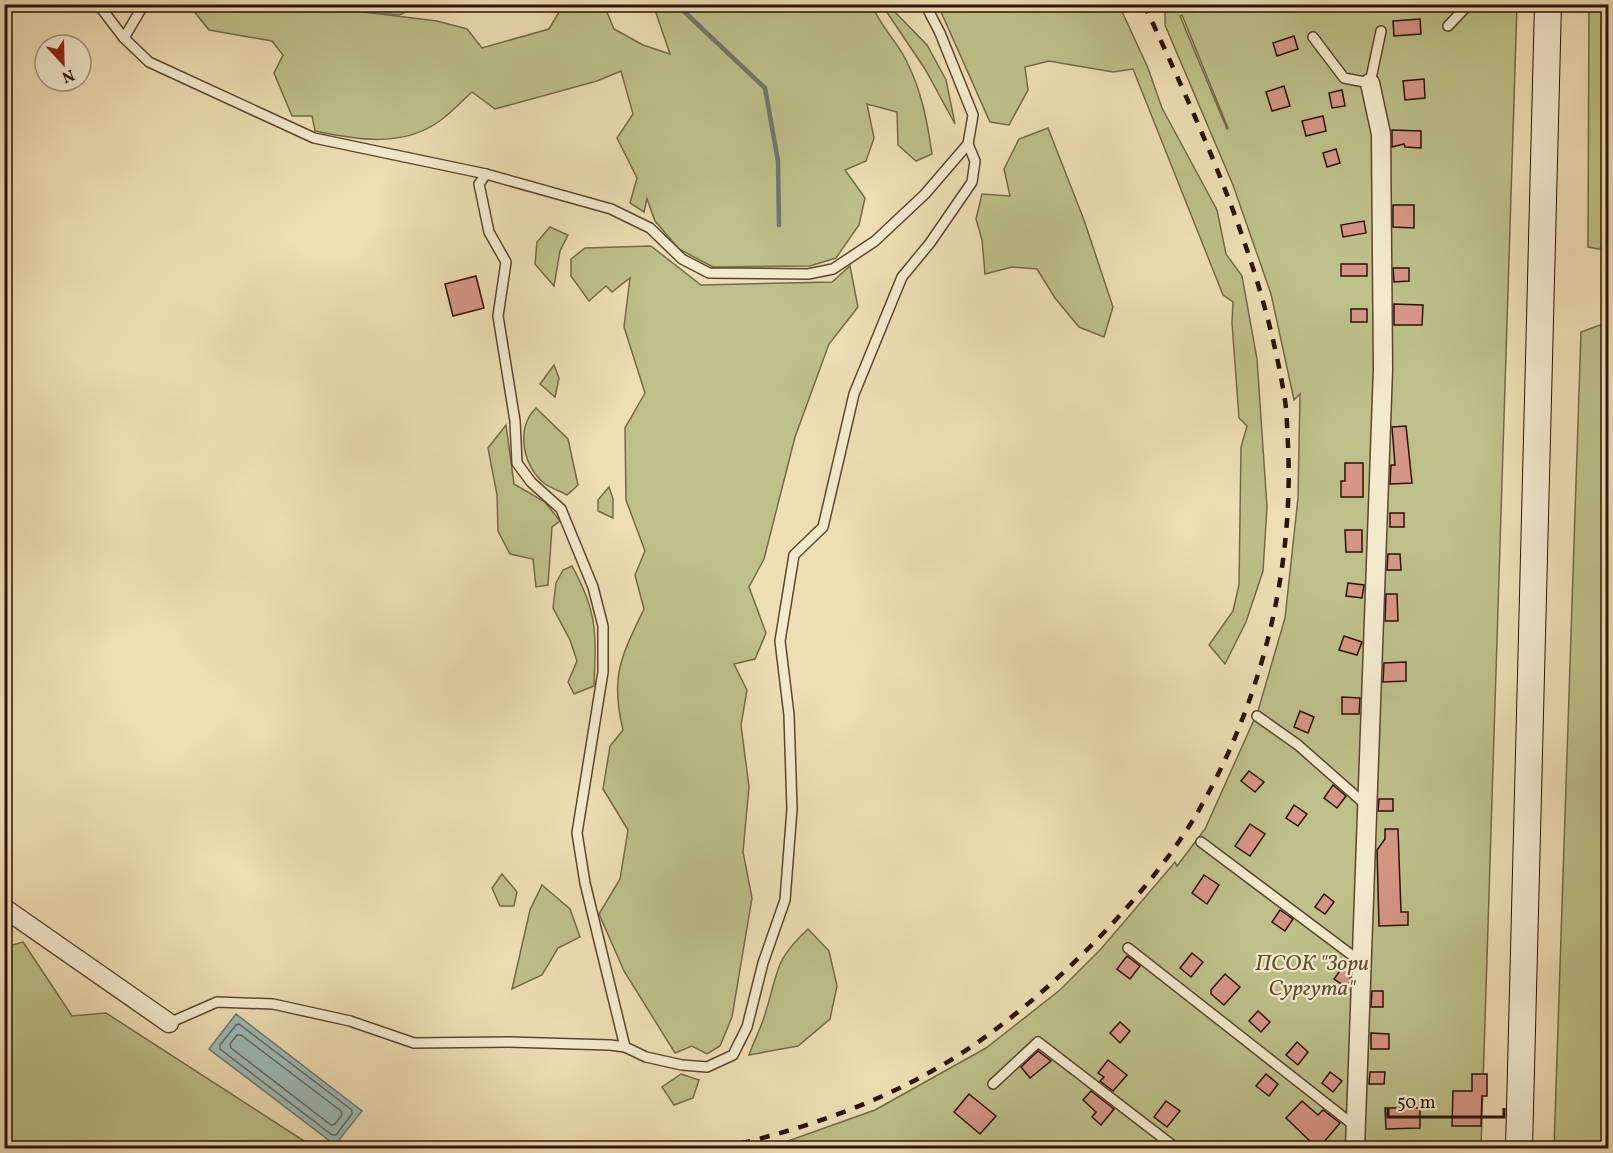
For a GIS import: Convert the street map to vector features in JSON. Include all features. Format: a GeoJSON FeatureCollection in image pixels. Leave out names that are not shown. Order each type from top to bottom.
{"type":"FeatureCollection","features":[{"type":"Feature","properties":{"kind":"main road"},"geometry":{"type":"LineString","coordinates":[[1519,1149],[1548,4]]}},
{"type":"Feature","properties":{"kind":"street"},"geometry":{"type":"LineString","coordinates":[[1355,1149],[1383,369],[1381,134],[1370,84]]}},
{"type":"Feature","properties":{"kind":"street"},"geometry":{"type":"LineString","coordinates":[[4,908],[169,1023]]}},
{"type":"Feature","properties":{"kind":"lane"},"geometry":{"type":"LineString","coordinates":[[98,4],[124,38],[149,62],[314,138],[486,174],[611,210],[650,228],[682,259],[709,273],[808,274],[833,269],[874,242],[925,194],[968,144],[973,115],[940,33],[925,4]]}},
{"type":"Feature","properties":{"kind":"lane"},"geometry":{"type":"LineString","coordinates":[[124,38],[144,4]]}},
{"type":"Feature","properties":{"kind":"lane"},"geometry":{"type":"LineString","coordinates":[[1448,26],[1469,4]]}},
{"type":"Feature","properties":{"kind":"lane"},"geometry":{"type":"LineString","coordinates":[[1314,37],[1344,78],[1370,84],[1381,31]]}},
{"type":"Feature","properties":{"kind":"lane"},"geometry":{"type":"LineString","coordinates":[[169,1023],[217,1002],[273,1004],[350,1021],[414,1043],[508,1042],[625,1047],[646,1057],[682,1065],[707,1067],[733,1055],[747,1027],[763,963],[785,900],[792,809],[789,715],[780,641],[794,555],[823,527],[854,394],[902,277],[930,243],[972,182],[975,161],[968,144]]}},
{"type":"Feature","properties":{"kind":"lane"},"geometry":{"type":"LineString","coordinates":[[486,174],[479,184],[489,232],[506,262],[498,316],[515,421],[518,463],[531,482],[561,509],[593,587],[603,626],[603,672],[577,833],[585,883],[625,1047]]}},
{"type":"Feature","properties":{"kind":"lane"},"geometry":{"type":"LineString","coordinates":[[1257,716],[1299,745],[1366,805]]}},
{"type":"Feature","properties":{"kind":"lane"},"geometry":{"type":"LineString","coordinates":[[1201,842],[1361,962]]}},
{"type":"Feature","properties":{"kind":"lane"},"geometry":{"type":"LineString","coordinates":[[1128,948],[1356,1127]]}},
{"type":"Feature","properties":{"kind":"lane"},"geometry":{"type":"LineString","coordinates":[[993,1084],[1038,1042],[1176,1149]]}},
{"type":"Feature","properties":{"kind":"green space"},"geometry":{"type":"Polygon","coordinates":[[[189,5],[352,5],[356,11],[437,21],[467,29],[482,48],[549,29],[563,5],[604,5],[614,29],[643,45],[670,54],[654,7],[656,5],[872,5],[912,72],[923,106],[932,154],[916,161],[898,145],[897,112],[867,104],[874,138],[866,161],[845,170],[865,198],[859,225],[836,258],[810,266],[713,267],[679,249],[655,221],[647,199],[644,212],[630,203],[637,178],[617,138],[633,114],[621,71],[597,81],[495,109],[472,92],[441,120],[412,135],[380,139],[347,137],[315,131],[312,116],[292,116],[274,73],[283,55],[272,41],[209,30],[189,5]]]}},
{"type":"Feature","properties":{"kind":"green space"},"geometry":{"type":"Polygon","coordinates":[[[882,5],[891,5],[893,10],[927,45],[946,80],[955,124],[925,69],[882,5]]]}},
{"type":"Feature","properties":{"kind":"green space"},"geometry":{"type":"Polygon","coordinates":[[[938,5],[1119,5],[1148,68],[1162,108],[1217,210],[1226,254],[1242,276],[1257,359],[1267,507],[1263,571],[1246,622],[1225,664],[1209,645],[1233,611],[1239,585],[1241,447],[1247,426],[1239,418],[1232,323],[1233,302],[1223,295],[1133,69],[1113,72],[1049,61],[1025,67],[1028,90],[1009,125],[990,122],[938,5]]]}},
{"type":"Feature","properties":{"kind":"green space","name":"ПСОК \"Зори Сургута\""},"geometry":{"type":"Polygon","coordinates":[[[1165,5],[1517,5],[1481,1148],[792,1148],[785,1142],[875,1110],[986,1048],[1060,990],[1101,949],[1175,862],[1177,866],[1205,829],[1258,711],[1285,618],[1298,498],[1300,394],[1294,400],[1271,294],[1233,185],[1165,25],[1165,5]],[[1182,15],[1180,16],[1228,128],[1182,15]]]}},
{"type":"Feature","properties":{"kind":"green space"},"geometry":{"type":"Polygon","coordinates":[[[1589,5],[1608,5],[1608,242],[1599,249],[1588,247],[1589,5]]]}},
{"type":"Feature","properties":{"kind":"green space"},"geometry":{"type":"Polygon","coordinates":[[[1048,128],[1084,220],[1113,307],[1104,337],[1079,327],[1055,298],[1037,269],[1012,267],[985,274],[982,240],[976,219],[982,194],[1010,196],[1004,169],[1019,139],[1048,128]]]}},
{"type":"Feature","properties":{"kind":"green space"},"geometry":{"type":"Polygon","coordinates":[[[550,227],[568,235],[560,251],[554,286],[535,264],[537,242],[550,227]]]}},
{"type":"Feature","properties":{"kind":"green space"},"geometry":{"type":"Polygon","coordinates":[[[651,246],[701,285],[832,282],[850,266],[858,307],[829,344],[795,437],[764,559],[749,587],[766,633],[755,659],[734,664],[747,690],[741,725],[749,787],[743,852],[752,898],[732,1017],[720,1046],[707,1054],[692,1046],[675,1053],[624,971],[599,914],[620,879],[628,830],[603,789],[610,746],[623,730],[618,695],[620,667],[644,609],[635,575],[645,551],[626,500],[625,428],[645,393],[624,327],[630,278],[612,292],[606,286],[589,301],[571,276],[571,259],[585,248],[651,246]]]}},
{"type":"Feature","properties":{"kind":"green space"},"geometry":{"type":"Polygon","coordinates":[[[1608,322],[1608,1148],[1554,1148],[1581,332],[1608,322]]]}},
{"type":"Feature","properties":{"kind":"green space"},"geometry":{"type":"Polygon","coordinates":[[[554,365],[559,378],[555,397],[540,384],[554,365]]]}},
{"type":"Feature","properties":{"kind":"green space"},"geometry":{"type":"Polygon","coordinates":[[[536,408],[568,439],[578,485],[567,495],[545,484],[537,476],[527,458],[524,447],[525,426],[536,408]]]}},
{"type":"Feature","properties":{"kind":"green space"},"geometry":{"type":"Polygon","coordinates":[[[506,425],[514,484],[545,502],[560,521],[552,527],[548,585],[536,587],[533,559],[510,554],[498,531],[497,495],[488,448],[506,425]]]}},
{"type":"Feature","properties":{"kind":"green space"},"geometry":{"type":"Polygon","coordinates":[[[609,487],[613,499],[613,518],[598,511],[598,500],[609,487]]]}},
{"type":"Feature","properties":{"kind":"green space"},"geometry":{"type":"Polygon","coordinates":[[[572,566],[587,597],[595,637],[594,686],[574,694],[568,682],[577,661],[570,640],[553,608],[556,583],[563,570],[572,566]]]}},
{"type":"Feature","properties":{"kind":"green space"},"geometry":{"type":"Polygon","coordinates":[[[502,874],[517,892],[514,906],[500,906],[492,888],[502,874]]]}},
{"type":"Feature","properties":{"kind":"green space"},"geometry":{"type":"Polygon","coordinates":[[[542,885],[570,909],[580,937],[558,948],[542,975],[512,989],[530,910],[542,885]]]}},
{"type":"Feature","properties":{"kind":"green space"},"geometry":{"type":"Polygon","coordinates":[[[808,929],[829,951],[837,986],[830,1019],[798,1046],[749,1055],[764,1017],[779,966],[789,949],[808,929]]]}},
{"type":"Feature","properties":{"kind":"green space"},"geometry":{"type":"Polygon","coordinates":[[[23,942],[72,1016],[106,1013],[315,1148],[5,1148],[5,947],[23,942]]]}},
{"type":"Feature","properties":{"kind":"green space"},"geometry":{"type":"Polygon","coordinates":[[[681,1074],[699,1080],[693,1098],[674,1105],[662,1087],[681,1074]]]}},
{"type":"Feature","properties":{"kind":"water"},"geometry":{"type":"Polygon","coordinates":[[[352,5],[422,5],[399,15],[356,11],[352,5]]]}},
{"type":"Feature","properties":{"kind":"water"},"geometry":{"type":"Polygon","coordinates":[[[236,1014],[362,1111],[335,1145],[209,1049],[236,1014]]]}},
{"type":"Feature","properties":{"kind":"building"},"geometry":{"type":"Polygon","coordinates":[[[1420,19],[1421,34],[1394,36],[1393,21],[1420,19]]]}},
{"type":"Feature","properties":{"kind":"building"},"geometry":{"type":"Polygon","coordinates":[[[1294,36],[1298,49],[1277,56],[1273,43],[1294,36]]]}},
{"type":"Feature","properties":{"kind":"building"},"geometry":{"type":"Polygon","coordinates":[[[1424,79],[1425,98],[1405,100],[1403,81],[1424,79]]]}},
{"type":"Feature","properties":{"kind":"building"},"geometry":{"type":"Polygon","coordinates":[[[1284,86],[1290,106],[1272,111],[1266,92],[1284,86]]]}},
{"type":"Feature","properties":{"kind":"building"},"geometry":{"type":"Polygon","coordinates":[[[1342,90],[1345,106],[1332,108],[1329,93],[1342,90]]]}},
{"type":"Feature","properties":{"kind":"building"},"geometry":{"type":"Polygon","coordinates":[[[1323,116],[1326,131],[1306,136],[1302,121],[1323,116]]]}},
{"type":"Feature","properties":{"kind":"building"},"geometry":{"type":"Polygon","coordinates":[[[1392,130],[1421,131],[1421,148],[1405,147],[1404,144],[1392,147],[1392,130]]]}},
{"type":"Feature","properties":{"kind":"building"},"geometry":{"type":"Polygon","coordinates":[[[1336,149],[1340,163],[1327,167],[1323,153],[1336,149]]]}},
{"type":"Feature","properties":{"kind":"building"},"geometry":{"type":"Polygon","coordinates":[[[1393,205],[1414,205],[1414,228],[1393,227],[1393,205]]]}},
{"type":"Feature","properties":{"kind":"building"},"geometry":{"type":"Polygon","coordinates":[[[1364,221],[1366,233],[1343,237],[1341,225],[1364,221]]]}},
{"type":"Feature","properties":{"kind":"building"},"geometry":{"type":"Polygon","coordinates":[[[1341,264],[1367,264],[1367,276],[1341,276],[1341,264]]]}},
{"type":"Feature","properties":{"kind":"building"},"geometry":{"type":"Polygon","coordinates":[[[1393,268],[1409,268],[1409,281],[1394,282],[1393,268]]]}},
{"type":"Feature","properties":{"kind":"building"},"geometry":{"type":"Polygon","coordinates":[[[476,276],[484,308],[453,316],[445,284],[476,276]]]}},
{"type":"Feature","properties":{"kind":"building"},"geometry":{"type":"Polygon","coordinates":[[[1394,304],[1423,305],[1422,325],[1394,325],[1394,304]]]}},
{"type":"Feature","properties":{"kind":"building"},"geometry":{"type":"Polygon","coordinates":[[[1351,309],[1367,309],[1367,322],[1351,322],[1351,309]]]}},
{"type":"Feature","properties":{"kind":"building"},"geometry":{"type":"Polygon","coordinates":[[[1406,426],[1412,483],[1390,484],[1391,465],[1395,465],[1392,427],[1406,426]]]}},
{"type":"Feature","properties":{"kind":"building"},"geometry":{"type":"Polygon","coordinates":[[[1345,463],[1363,463],[1363,497],[1341,497],[1341,481],[1345,481],[1345,463]]]}},
{"type":"Feature","properties":{"kind":"building"},"geometry":{"type":"Polygon","coordinates":[[[1390,513],[1404,513],[1404,527],[1390,527],[1390,513]]]}},
{"type":"Feature","properties":{"kind":"building"},"geometry":{"type":"Polygon","coordinates":[[[1345,530],[1362,530],[1362,552],[1346,552],[1345,530]]]}},
{"type":"Feature","properties":{"kind":"building"},"geometry":{"type":"Polygon","coordinates":[[[1388,554],[1400,554],[1401,570],[1387,570],[1388,554]]]}},
{"type":"Feature","properties":{"kind":"building"},"geometry":{"type":"Polygon","coordinates":[[[1348,583],[1364,585],[1362,598],[1346,596],[1348,583]]]}},
{"type":"Feature","properties":{"kind":"building"},"geometry":{"type":"Polygon","coordinates":[[[1386,594],[1397,594],[1398,621],[1385,621],[1386,594]]]}},
{"type":"Feature","properties":{"kind":"building"},"geometry":{"type":"Polygon","coordinates":[[[1344,636],[1362,642],[1357,655],[1339,650],[1344,636]]]}},
{"type":"Feature","properties":{"kind":"building"},"geometry":{"type":"Polygon","coordinates":[[[1406,662],[1406,681],[1383,682],[1384,663],[1406,662]]]}},
{"type":"Feature","properties":{"kind":"building"},"geometry":{"type":"Polygon","coordinates":[[[1342,697],[1360,698],[1359,714],[1342,714],[1342,697]]]}},
{"type":"Feature","properties":{"kind":"building"},"geometry":{"type":"Polygon","coordinates":[[[1300,711],[1314,717],[1308,733],[1294,727],[1300,711]]]}},
{"type":"Feature","properties":{"kind":"building"},"geometry":{"type":"Polygon","coordinates":[[[1249,771],[1264,782],[1255,792],[1241,781],[1249,771]]]}},
{"type":"Feature","properties":{"kind":"building"},"geometry":{"type":"Polygon","coordinates":[[[1333,785],[1346,796],[1337,808],[1324,798],[1333,785]]]}},
{"type":"Feature","properties":{"kind":"building"},"geometry":{"type":"Polygon","coordinates":[[[1379,799],[1393,799],[1393,811],[1378,811],[1379,799]]]}},
{"type":"Feature","properties":{"kind":"building"},"geometry":{"type":"Polygon","coordinates":[[[1294,805],[1307,814],[1298,826],[1286,818],[1294,805]]]}},
{"type":"Feature","properties":{"kind":"building"},"geometry":{"type":"Polygon","coordinates":[[[1250,824],[1265,834],[1250,856],[1235,846],[1250,824]]]}},
{"type":"Feature","properties":{"kind":"building"},"geometry":{"type":"Polygon","coordinates":[[[1385,829],[1398,829],[1401,912],[1408,912],[1408,925],[1379,926],[1377,850],[1385,839],[1385,829]]]}},
{"type":"Feature","properties":{"kind":"building"},"geometry":{"type":"Polygon","coordinates":[[[1204,875],[1219,885],[1207,904],[1192,893],[1204,875]]]}},
{"type":"Feature","properties":{"kind":"building"},"geometry":{"type":"Polygon","coordinates":[[[1324,894],[1334,902],[1325,914],[1315,907],[1324,894]]]}},
{"type":"Feature","properties":{"kind":"building"},"geometry":{"type":"Polygon","coordinates":[[[1280,910],[1293,919],[1285,931],[1272,922],[1280,910]]]}},
{"type":"Feature","properties":{"kind":"building"},"geometry":{"type":"Polygon","coordinates":[[[1192,953],[1203,962],[1191,977],[1180,968],[1192,953]]]}},
{"type":"Feature","properties":{"kind":"building"},"geometry":{"type":"Polygon","coordinates":[[[1127,956],[1140,966],[1130,979],[1117,969],[1127,956]]]}},
{"type":"Feature","properties":{"kind":"building"},"geometry":{"type":"Polygon","coordinates":[[[1345,964],[1350,968],[1350,982],[1346,987],[1334,979],[1345,964]]]}},
{"type":"Feature","properties":{"kind":"building"},"geometry":{"type":"Polygon","coordinates":[[[1225,974],[1240,987],[1224,1005],[1211,994],[1211,990],[1225,974]]]}},
{"type":"Feature","properties":{"kind":"building"},"geometry":{"type":"Polygon","coordinates":[[[1372,991],[1383,991],[1383,1007],[1371,1007],[1372,991]]]}},
{"type":"Feature","properties":{"kind":"building"},"geometry":{"type":"Polygon","coordinates":[[[1258,1011],[1270,1022],[1261,1032],[1249,1021],[1258,1011]]]}},
{"type":"Feature","properties":{"kind":"building"},"geometry":{"type":"Polygon","coordinates":[[[1120,1022],[1130,1031],[1120,1043],[1110,1033],[1120,1022]]]}},
{"type":"Feature","properties":{"kind":"building"},"geometry":{"type":"Polygon","coordinates":[[[1371,1033],[1389,1034],[1389,1049],[1371,1049],[1371,1033]]]}},
{"type":"Feature","properties":{"kind":"building"},"geometry":{"type":"Polygon","coordinates":[[[1297,1042],[1308,1052],[1298,1065],[1286,1055],[1297,1042]]]}},
{"type":"Feature","properties":{"kind":"building"},"geometry":{"type":"Polygon","coordinates":[[[1038,1051],[1051,1061],[1030,1078],[1021,1067],[1038,1051]]]}},
{"type":"Feature","properties":{"kind":"building"},"geometry":{"type":"Polygon","coordinates":[[[1108,1060],[1127,1075],[1113,1091],[1100,1081],[1104,1077],[1098,1073],[1108,1060]]]}},
{"type":"Feature","properties":{"kind":"building"},"geometry":{"type":"Polygon","coordinates":[[[1330,1072],[1342,1081],[1333,1092],[1322,1083],[1330,1072]]]}},
{"type":"Feature","properties":{"kind":"building"},"geometry":{"type":"Polygon","coordinates":[[[1370,1072],[1385,1072],[1384,1084],[1369,1084],[1370,1072]]]}},
{"type":"Feature","properties":{"kind":"building"},"geometry":{"type":"Polygon","coordinates":[[[1266,1074],[1278,1084],[1269,1096],[1256,1086],[1266,1074]]]}},
{"type":"Feature","properties":{"kind":"building"},"geometry":{"type":"Polygon","coordinates":[[[1472,1074],[1487,1074],[1487,1096],[1482,1096],[1481,1126],[1452,1126],[1453,1091],[1472,1091],[1472,1074]]]}},
{"type":"Feature","properties":{"kind":"building"},"geometry":{"type":"Polygon","coordinates":[[[1091,1091],[1114,1109],[1101,1125],[1092,1117],[1096,1112],[1083,1100],[1091,1091]]]}},
{"type":"Feature","properties":{"kind":"building"},"geometry":{"type":"Polygon","coordinates":[[[969,1094],[996,1116],[980,1134],[954,1112],[969,1094]]]}},
{"type":"Feature","properties":{"kind":"building"},"geometry":{"type":"Polygon","coordinates":[[[1166,1101],[1180,1111],[1167,1127],[1154,1117],[1166,1101]]]}},
{"type":"Feature","properties":{"kind":"building"},"geometry":{"type":"Polygon","coordinates":[[[1302,1101],[1318,1115],[1323,1110],[1340,1123],[1318,1149],[1286,1118],[1302,1101]]]}},
{"type":"Feature","properties":{"kind":"building"},"geometry":{"type":"Polygon","coordinates":[[[1385,1108],[1420,1108],[1420,1128],[1386,1129],[1385,1108]]]}},
{"type":"Feature","properties":{"kind":"waterway"},"geometry":{"type":"LineString","coordinates":[[676,4],[765,88],[778,161],[779,225]]}},
{"type":"Feature","properties":{"kind":"railway"},"geometry":{"type":"LineString","coordinates":[[721,1148],[802,1126],[882,1096],[932,1071],[1005,1022],[1079,958],[1145,886],[1196,815],[1219,773],[1239,728],[1269,636],[1279,588],[1288,493],[1285,400],[1274,343],[1245,244],[1208,147],[1144,4]]}}]}
